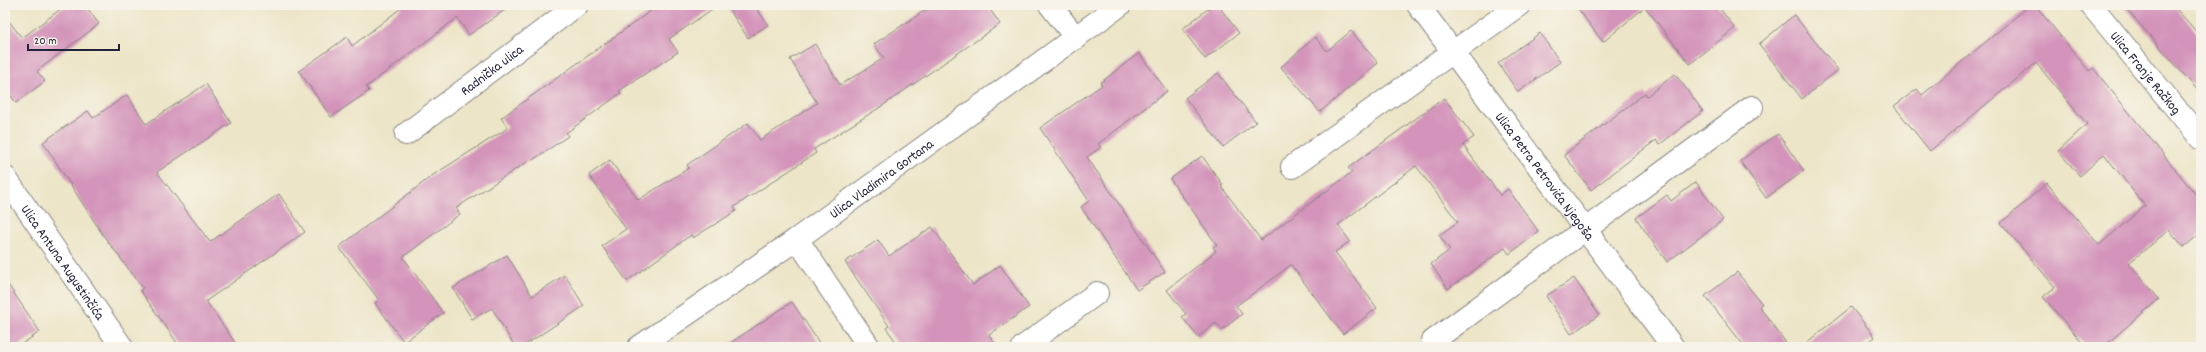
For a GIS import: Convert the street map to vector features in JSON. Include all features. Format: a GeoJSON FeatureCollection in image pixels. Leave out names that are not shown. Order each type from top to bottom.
{"type":"FeatureCollection","features":[{"type":"Feature","properties":{"kind":"street","name":"Radnička ulica"},"geometry":{"type":"LineString","coordinates":[[406,134],[577,5]]}},
{"type":"Feature","properties":{"kind":"street"},"geometry":{"type":"LineString","coordinates":[[1050,5],[1076,38]]}},
{"type":"Feature","properties":{"kind":"street","name":"Ulica Vladimira Gortana"},"geometry":{"type":"LineString","coordinates":[[639,347],[797,239],[1120,5]]}},
{"type":"Feature","properties":{"kind":"street","name":"Ulica Petra Petrovića Njegoša"},"geometry":{"type":"LineString","coordinates":[[1418,5],[1673,347]]}},
{"type":"Feature","properties":{"kind":"street"},"geometry":{"type":"LineString","coordinates":[[1292,167],[1519,5]]}},
{"type":"Feature","properties":{"kind":"street","name":"Ulica Franje Račkog"},"geometry":{"type":"LineString","coordinates":[[2091,5],[2201,139]]}},
{"type":"Feature","properties":{"kind":"street"},"geometry":{"type":"LineString","coordinates":[[1433,341],[1586,231],[1752,107]]}},
{"type":"Feature","properties":{"kind":"street","name":"Ulica Antuna Augustinčića"},"geometry":{"type":"LineString","coordinates":[[5,177],[122,347]]}},
{"type":"Feature","properties":{"kind":"street"},"geometry":{"type":"LineString","coordinates":[[797,239],[869,347]]}},
{"type":"Feature","properties":{"kind":"street"},"geometry":{"type":"LineString","coordinates":[[1023,347],[1097,293]]}},
{"type":"Feature","properties":{"kind":"building"},"geometry":{"type":"Polygon","coordinates":[[[66,5],[85,5],[99,24],[37,71],[45,81],[16,103],[5,87],[5,16],[22,38],[66,5]]]}},
{"type":"Feature","properties":{"kind":"building"},"geometry":{"type":"Polygon","coordinates":[[[405,5],[512,5],[469,35],[457,18],[366,87],[369,91],[331,117],[299,71],[347,37],[352,46],[405,5]]]}},
{"type":"Feature","properties":{"kind":"building"},"geometry":{"type":"Polygon","coordinates":[[[659,5],[718,5],[669,39],[678,52],[619,91],[621,93],[566,133],[568,136],[456,208],[460,214],[403,257],[443,313],[404,342],[375,303],[379,300],[339,247],[433,175],[508,128],[501,118],[659,5]]]}},
{"type":"Feature","properties":{"kind":"building"},"geometry":{"type":"Polygon","coordinates":[[[726,5],[754,5],[768,25],[748,38],[726,5]]]}},
{"type":"Feature","properties":{"kind":"building"},"geometry":{"type":"Polygon","coordinates":[[[933,5],[987,5],[1000,24],[882,106],[814,149],[816,153],[734,207],[736,211],[693,238],[691,235],[627,281],[602,246],[626,229],[589,175],[610,160],[638,200],[689,168],[687,165],[748,123],[760,140],[817,103],[790,59],[815,44],[840,85],[884,58],[874,44],[933,5]]]}},
{"type":"Feature","properties":{"kind":"building"},"geometry":{"type":"Polygon","coordinates":[[[1213,5],[1218,5],[1239,33],[1205,59],[1182,29],[1213,5]]]}},
{"type":"Feature","properties":{"kind":"building"},"geometry":{"type":"Polygon","coordinates":[[[1575,5],[1717,5],[1735,28],[1690,64],[1645,7],[1603,42],[1575,5]]]}},
{"type":"Feature","properties":{"kind":"building"},"geometry":{"type":"Polygon","coordinates":[[[2030,5],[2035,5],[2089,71],[2093,68],[2201,201],[2201,233],[2184,247],[2169,230],[2129,263],[2159,299],[2103,347],[2086,347],[2043,297],[2055,287],[2001,223],[2047,183],[2099,245],[2145,206],[2104,154],[2080,176],[2058,151],[2087,124],[2036,63],[1930,151],[1894,106],[1917,89],[1922,95],[2030,5]]]}},
{"type":"Feature","properties":{"kind":"building"},"geometry":{"type":"Polygon","coordinates":[[[2123,5],[2173,5],[2201,37],[2201,94],[2123,5]]]}},
{"type":"Feature","properties":{"kind":"building"},"geometry":{"type":"Polygon","coordinates":[[[1794,15],[1838,70],[1802,99],[1759,44],[1794,15]]]}},
{"type":"Feature","properties":{"kind":"building"},"geometry":{"type":"Polygon","coordinates":[[[1351,31],[1378,63],[1320,112],[1281,67],[1315,37],[1327,51],[1351,31]]]}},
{"type":"Feature","properties":{"kind":"building"},"geometry":{"type":"Polygon","coordinates":[[[1540,33],[1560,62],[1518,92],[1498,63],[1540,33]]]}},
{"type":"Feature","properties":{"kind":"building"},"geometry":{"type":"Polygon","coordinates":[[[1139,53],[1167,91],[1098,144],[1101,147],[1087,157],[1165,272],[1137,290],[1081,207],[1089,201],[1040,128],[1102,85],[1100,83],[1139,53]]]}},
{"type":"Feature","properties":{"kind":"building"},"geometry":{"type":"Polygon","coordinates":[[[1218,73],[1256,122],[1223,147],[1185,98],[1218,73]]]}},
{"type":"Feature","properties":{"kind":"building"},"geometry":{"type":"Polygon","coordinates":[[[1675,74],[1703,111],[1659,145],[1656,140],[1591,190],[1564,155],[1645,93],[1647,96],[1675,74]]]}},
{"type":"Feature","properties":{"kind":"building"},"geometry":{"type":"Polygon","coordinates":[[[206,84],[231,123],[157,172],[210,242],[279,194],[305,232],[206,301],[238,347],[180,347],[140,290],[143,288],[103,235],[43,142],[88,111],[93,118],[127,95],[146,124],[206,84]]]}},
{"type":"Feature","properties":{"kind":"building"},"geometry":{"type":"Polygon","coordinates":[[[1444,98],[1474,137],[1463,145],[1500,195],[1508,189],[1539,232],[1509,254],[1505,248],[1448,289],[1431,264],[1450,250],[1439,235],[1458,222],[1416,166],[1338,225],[1350,241],[1335,252],[1377,308],[1343,334],[1291,265],[1236,306],[1242,314],[1222,330],[1216,323],[1198,337],[1182,317],[1186,314],[1167,290],[1216,251],[1213,247],[1217,245],[1170,179],[1202,156],[1223,185],[1221,186],[1261,240],[1352,172],[1348,168],[1444,98]]]}},
{"type":"Feature","properties":{"kind":"building"},"geometry":{"type":"Polygon","coordinates":[[[1778,134],[1804,171],[1766,198],[1740,161],[1778,134]]]}},
{"type":"Feature","properties":{"kind":"building"},"geometry":{"type":"Polygon","coordinates":[[[1696,182],[1723,220],[1667,262],[1636,218],[1667,195],[1671,201],[1696,182]]]}},
{"type":"Feature","properties":{"kind":"building"},"geometry":{"type":"Polygon","coordinates":[[[932,227],[973,285],[1000,265],[1029,307],[989,335],[997,347],[900,347],[886,328],[889,326],[845,262],[878,240],[889,256],[932,227]]]}},
{"type":"Feature","properties":{"kind":"building"},"geometry":{"type":"Polygon","coordinates":[[[507,255],[532,296],[565,275],[584,306],[522,347],[515,347],[492,308],[472,319],[453,288],[507,255]]]}},
{"type":"Feature","properties":{"kind":"building"},"geometry":{"type":"Polygon","coordinates":[[[1737,272],[1762,304],[1759,306],[1789,347],[1745,347],[1705,296],[1737,272]]]}},
{"type":"Feature","properties":{"kind":"building"},"geometry":{"type":"Polygon","coordinates":[[[1574,278],[1599,315],[1571,334],[1546,296],[1574,278]]]}},
{"type":"Feature","properties":{"kind":"building"},"geometry":{"type":"Polygon","coordinates":[[[5,280],[40,332],[17,347],[5,347],[5,280]]]}},
{"type":"Feature","properties":{"kind":"building"},"geometry":{"type":"Polygon","coordinates":[[[792,302],[822,347],[724,347],[792,302]]]}},
{"type":"Feature","properties":{"kind":"building"},"geometry":{"type":"Polygon","coordinates":[[[1851,307],[1875,337],[1862,347],[1801,347],[1851,307]]]}}]}
